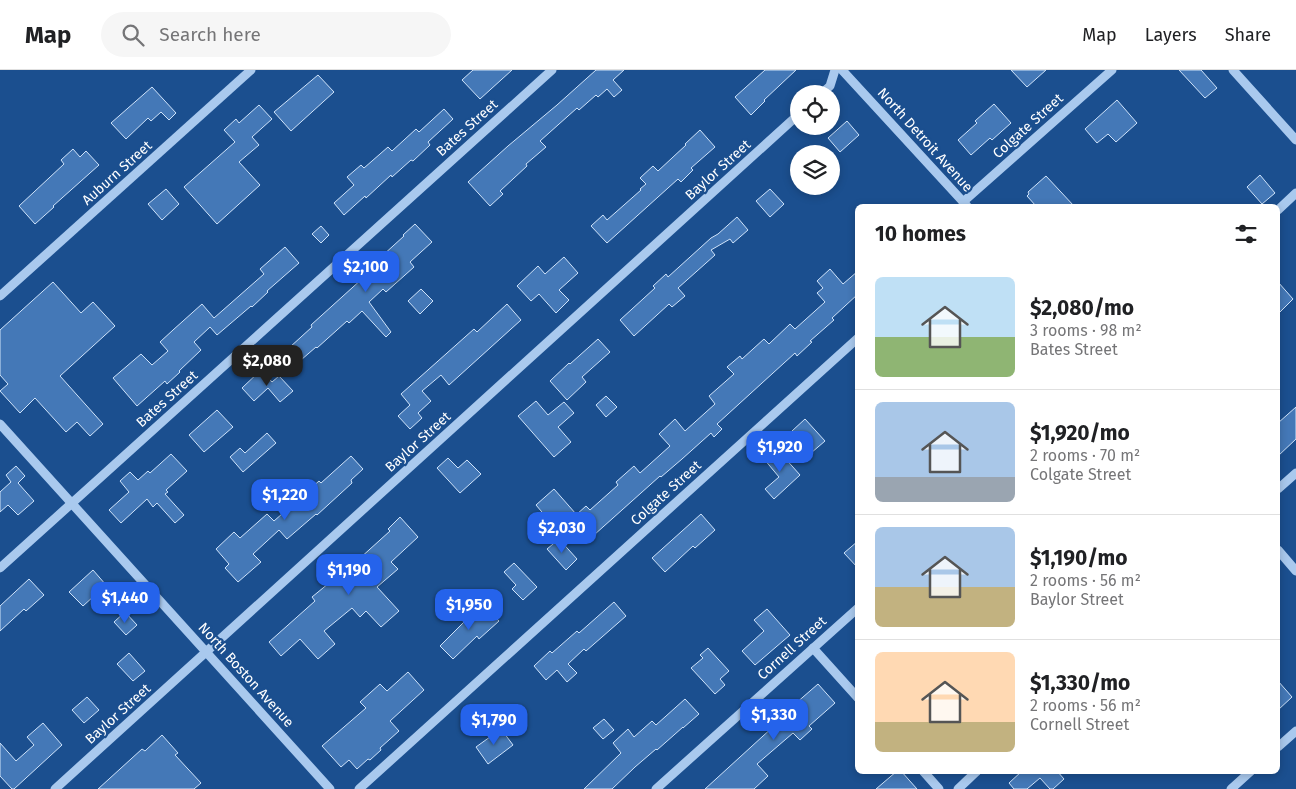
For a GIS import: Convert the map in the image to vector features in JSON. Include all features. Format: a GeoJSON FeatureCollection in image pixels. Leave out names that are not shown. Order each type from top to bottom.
{"type":"FeatureCollection","features":[{"type":"Feature","properties":{"kind":"street","name":"Auburn Street"},"geometry":{"type":"LineString","coordinates":[[0,296],[251,70]]}},
{"type":"Feature","properties":{"kind":"street","name":"Bates Street"},"geometry":{"type":"LineString","coordinates":[[0,568],[552,70]]}},
{"type":"Feature","properties":{"kind":"street"},"geometry":{"type":"LineString","coordinates":[[830,85],[835,70]]}},
{"type":"Feature","properties":{"kind":"street","name":"North Detroit Avenue"},"geometry":{"type":"LineString","coordinates":[[842,70],[965,204]]}},
{"type":"Feature","properties":{"kind":"street","name":"Colgate Street"},"geometry":{"type":"LineString","coordinates":[[965,204],[1112,70]]}},
{"type":"Feature","properties":{"kind":"street"},"geometry":{"type":"LineString","coordinates":[[1233,70],[1296,140]]}},
{"type":"Feature","properties":{"kind":"street","name":"Baylor Street"},"geometry":{"type":"LineString","coordinates":[[55,789],[790,122]]}},
{"type":"Feature","properties":{"kind":"street"},"geometry":{"type":"LineString","coordinates":[[1280,208],[1296,193]]}},
{"type":"Feature","properties":{"kind":"street","name":"Colgate Street"},"geometry":{"type":"LineString","coordinates":[[359,789],[855,341]]}},
{"type":"Feature","properties":{"kind":"street","name":"North Boston Avenue"},"geometry":{"type":"LineString","coordinates":[[0,424],[330,789]]}},
{"type":"Feature","properties":{"kind":"street"},"geometry":{"type":"LineString","coordinates":[[1280,487],[1296,473]]}},
{"type":"Feature","properties":{"kind":"street"},"geometry":{"type":"LineString","coordinates":[[1280,552],[1296,571]]}},
{"type":"Feature","properties":{"kind":"street","name":"Cornell Street"},"geometry":{"type":"LineString","coordinates":[[656,789],[855,611]]}},
{"type":"Feature","properties":{"kind":"street"},"geometry":{"type":"LineString","coordinates":[[813,648],[855,695]]}},
{"type":"Feature","properties":{"kind":"street"},"geometry":{"type":"LineString","coordinates":[[1280,745],[1296,731]]}},
{"type":"Feature","properties":{"kind":"street"},"geometry":{"type":"LineString","coordinates":[[926,774],[939,789]]}},
{"type":"Feature","properties":{"kind":"street"},"geometry":{"type":"LineString","coordinates":[[958,789],[974,774]]}},
{"type":"Feature","properties":{"kind":"street"},"geometry":{"type":"LineString","coordinates":[[1231,789],[1248,774]]}},
{"type":"Feature","properties":{"kind":"building"},"geometry":{"type":"Polygon","coordinates":[[[473,70],[512,70],[480,99],[462,80],[473,70]]]}},
{"type":"Feature","properties":{"kind":"building"},"geometry":{"type":"Polygon","coordinates":[[[596,70],[624,70],[613,80],[622,90],[614,97],[607,89],[598,97],[596,95],[579,110],[577,108],[540,141],[546,147],[526,164],[527,166],[500,191],[503,194],[490,206],[468,182],[596,70]]]}},
{"type":"Feature","properties":{"kind":"building"},"geometry":{"type":"Polygon","coordinates":[[[765,70],[796,70],[751,115],[735,97],[765,70]]]}},
{"type":"Feature","properties":{"kind":"building"},"geometry":{"type":"Polygon","coordinates":[[[1011,70],[1046,70],[1027,87],[1011,70]]]}},
{"type":"Feature","properties":{"kind":"building"},"geometry":{"type":"Polygon","coordinates":[[[1179,70],[1201,70],[1217,88],[1205,98],[1179,70]]]}},
{"type":"Feature","properties":{"kind":"building"},"geometry":{"type":"Polygon","coordinates":[[[318,75],[334,92],[291,131],[274,112],[318,75]]]}},
{"type":"Feature","properties":{"kind":"building"},"geometry":{"type":"Polygon","coordinates":[[[152,87],[176,113],[169,120],[161,112],[151,121],[148,118],[126,139],[111,123],[152,87]]]}},
{"type":"Feature","properties":{"kind":"building"},"geometry":{"type":"Polygon","coordinates":[[[1117,100],[1137,123],[1116,142],[1108,134],[1097,143],[1085,129],[1117,100]]]}},
{"type":"Feature","properties":{"kind":"building"},"geometry":{"type":"Polygon","coordinates":[[[994,104],[1011,123],[971,155],[958,140],[994,104]]]}},
{"type":"Feature","properties":{"kind":"building"},"geometry":{"type":"Polygon","coordinates":[[[259,105],[272,119],[252,137],[259,145],[239,162],[260,185],[217,224],[184,187],[235,142],[224,130],[236,119],[239,123],[259,105]]]}},
{"type":"Feature","properties":{"kind":"building"},"geometry":{"type":"Polygon","coordinates":[[[444,109],[453,119],[428,142],[430,145],[413,161],[411,160],[392,177],[391,175],[344,215],[334,203],[354,185],[347,177],[361,165],[364,168],[388,147],[392,151],[416,129],[419,132],[444,109]]]}},
{"type":"Feature","properties":{"kind":"building"},"geometry":{"type":"Polygon","coordinates":[[[847,121],[859,135],[840,152],[840,145],[834,145],[828,138],[831,135],[840,135],[840,127],[847,121]]]}},
{"type":"Feature","properties":{"kind":"building"},"geometry":{"type":"Polygon","coordinates":[[[700,130],[715,147],[691,168],[693,170],[681,182],[678,179],[607,243],[591,226],[603,215],[607,220],[646,184],[640,178],[653,166],[658,171],[700,130]]]}},
{"type":"Feature","properties":{"kind":"building"},"geometry":{"type":"Polygon","coordinates":[[[73,149],[80,157],[86,151],[99,165],[35,224],[19,206],[64,164],[61,160],[73,149]]]}},
{"type":"Feature","properties":{"kind":"building"},"geometry":{"type":"Polygon","coordinates":[[[1260,175],[1275,193],[1262,204],[1247,187],[1260,175]]]}},
{"type":"Feature","properties":{"kind":"building"},"geometry":{"type":"Polygon","coordinates":[[[1046,176],[1072,204],[1034,204],[1027,196],[1028,192],[1046,176]]]}},
{"type":"Feature","properties":{"kind":"building"},"geometry":{"type":"Polygon","coordinates":[[[166,189],[179,204],[162,220],[148,204],[166,189]]]}},
{"type":"Feature","properties":{"kind":"building"},"geometry":{"type":"Polygon","coordinates":[[[770,189],[784,204],[770,217],[756,201],[770,189]]]}},
{"type":"Feature","properties":{"kind":"building"},"geometry":{"type":"Polygon","coordinates":[[[737,217],[748,230],[733,243],[730,239],[711,250],[715,255],[678,288],[685,296],[672,307],[669,304],[634,336],[620,320],[655,288],[653,286],[666,274],[668,277],[737,217]]]}},
{"type":"Feature","properties":{"kind":"building"},"geometry":{"type":"Polygon","coordinates":[[[415,224],[432,242],[410,262],[414,267],[386,292],[383,289],[369,302],[391,332],[386,337],[362,311],[349,323],[347,321],[301,360],[290,347],[312,327],[311,325],[384,259],[382,256],[415,224]]]}},
{"type":"Feature","properties":{"kind":"building"},"geometry":{"type":"Polygon","coordinates":[[[321,226],[329,235],[321,243],[312,234],[321,226]]]}},
{"type":"Feature","properties":{"kind":"building"},"geometry":{"type":"Polygon","coordinates":[[[285,247],[299,263],[252,307],[217,335],[210,327],[194,342],[201,350],[167,384],[165,381],[137,406],[113,378],[141,354],[152,365],[168,351],[160,342],[202,304],[214,318],[264,274],[260,269],[285,247]]]}},
{"type":"Feature","properties":{"kind":"building"},"geometry":{"type":"Polygon","coordinates":[[[564,257],[578,273],[559,290],[569,300],[556,313],[539,294],[531,301],[517,286],[538,266],[545,274],[564,257]]]}},
{"type":"Feature","properties":{"kind":"building"},"geometry":{"type":"Polygon","coordinates":[[[830,269],[843,284],[855,274],[855,297],[832,318],[834,320],[810,341],[812,342],[797,356],[795,353],[717,424],[722,429],[714,437],[711,433],[594,535],[576,515],[586,506],[590,510],[618,485],[616,482],[634,466],[640,473],[670,446],[659,434],[675,419],[685,431],[715,404],[709,396],[734,374],[727,367],[740,356],[742,359],[764,339],[769,344],[790,324],[795,329],[825,302],[817,293],[823,288],[817,281],[830,269]]]}},
{"type":"Feature","properties":{"kind":"building"},"geometry":{"type":"Polygon","coordinates":[[[53,282],[81,313],[93,302],[115,326],[60,376],[103,424],[90,436],[77,422],[66,432],[35,398],[20,413],[0,391],[8,384],[0,375],[0,330],[53,282]]]}},
{"type":"Feature","properties":{"kind":"building"},"geometry":{"type":"Polygon","coordinates":[[[1280,284],[1293,299],[1280,312],[1280,284]]]}},
{"type":"Feature","properties":{"kind":"building"},"geometry":{"type":"Polygon","coordinates":[[[421,289],[433,301],[420,314],[408,301],[421,289]]]}},
{"type":"Feature","properties":{"kind":"building"},"geometry":{"type":"Polygon","coordinates":[[[507,304],[521,320],[449,385],[441,375],[422,391],[431,401],[418,413],[422,418],[410,429],[398,416],[410,405],[401,394],[474,329],[477,332],[507,304]]]}},
{"type":"Feature","properties":{"kind":"building"},"geometry":{"type":"Polygon","coordinates":[[[598,339],[610,352],[582,377],[586,382],[567,400],[550,381],[598,339]]]}},
{"type":"Feature","properties":{"kind":"building"},"geometry":{"type":"Polygon","coordinates":[[[261,370],[272,382],[279,376],[293,391],[280,402],[268,388],[254,401],[242,388],[261,370]]]}},
{"type":"Feature","properties":{"kind":"building"},"geometry":{"type":"Polygon","coordinates":[[[606,396],[617,407],[606,417],[596,405],[606,396]]]}},
{"type":"Feature","properties":{"kind":"building"},"geometry":{"type":"Polygon","coordinates":[[[536,401],[548,415],[564,402],[574,413],[558,427],[571,442],[554,457],[518,416],[536,401]]]}},
{"type":"Feature","properties":{"kind":"building"},"geometry":{"type":"Polygon","coordinates":[[[1296,407],[1296,439],[1280,454],[1280,421],[1296,407]]]}},
{"type":"Feature","properties":{"kind":"building"},"geometry":{"type":"Polygon","coordinates":[[[217,410],[233,427],[204,452],[189,435],[217,410]]]}},
{"type":"Feature","properties":{"kind":"building"},"geometry":{"type":"Polygon","coordinates":[[[805,419],[825,441],[811,453],[792,431],[805,419]]]}},
{"type":"Feature","properties":{"kind":"building"},"geometry":{"type":"Polygon","coordinates":[[[267,433],[276,443],[243,472],[230,457],[240,448],[245,453],[267,433]]]}},
{"type":"Feature","properties":{"kind":"building"},"geometry":{"type":"Polygon","coordinates":[[[776,448],[800,475],[774,499],[765,489],[779,477],[764,459],[776,448]]]}},
{"type":"Feature","properties":{"kind":"building"},"geometry":{"type":"Polygon","coordinates":[[[171,454],[187,471],[166,490],[168,492],[165,494],[184,515],[175,523],[157,503],[153,507],[147,499],[121,523],[109,510],[129,492],[120,481],[130,472],[138,480],[148,471],[150,473],[171,454]]]}},
{"type":"Feature","properties":{"kind":"building"},"geometry":{"type":"Polygon","coordinates":[[[351,456],[363,469],[351,480],[352,483],[287,539],[279,530],[253,554],[261,562],[238,582],[225,568],[229,564],[216,549],[234,532],[240,538],[267,514],[274,521],[319,481],[321,483],[351,456]]]}},
{"type":"Feature","properties":{"kind":"building"},"geometry":{"type":"Polygon","coordinates":[[[448,458],[458,468],[467,460],[481,474],[460,493],[437,468],[448,458]]]}},
{"type":"Feature","properties":{"kind":"building"},"geometry":{"type":"Polygon","coordinates":[[[16,466],[25,476],[18,483],[34,501],[18,515],[8,505],[0,512],[0,492],[11,482],[6,475],[16,466]]]}},
{"type":"Feature","properties":{"kind":"building"},"geometry":{"type":"Polygon","coordinates":[[[554,489],[576,514],[558,531],[536,505],[554,489]]]}},
{"type":"Feature","properties":{"kind":"building"},"geometry":{"type":"Polygon","coordinates":[[[701,514],[715,530],[695,548],[693,546],[665,572],[652,558],[701,514]]]}},
{"type":"Feature","properties":{"kind":"building"},"geometry":{"type":"Polygon","coordinates":[[[400,517],[418,537],[391,562],[398,569],[377,587],[399,611],[381,627],[366,611],[360,617],[352,608],[324,631],[335,644],[318,659],[300,639],[281,656],[269,642],[315,601],[312,597],[340,574],[348,584],[367,568],[359,559],[390,531],[388,529],[400,517]]]}},
{"type":"Feature","properties":{"kind":"building"},"geometry":{"type":"Polygon","coordinates":[[[559,539],[577,559],[566,570],[547,549],[559,539]]]}},
{"type":"Feature","properties":{"kind":"building"},"geometry":{"type":"Polygon","coordinates":[[[855,544],[855,565],[844,553],[855,544]]]}},
{"type":"Feature","properties":{"kind":"building"},"geometry":{"type":"Polygon","coordinates":[[[514,563],[537,587],[523,600],[512,589],[516,585],[504,572],[514,563]]]}},
{"type":"Feature","properties":{"kind":"building"},"geometry":{"type":"Polygon","coordinates":[[[93,570],[106,585],[83,606],[69,592],[93,570]]]}},
{"type":"Feature","properties":{"kind":"building"},"geometry":{"type":"Polygon","coordinates":[[[29,579],[44,595],[26,611],[24,609],[0,631],[0,606],[29,579]]]}},
{"type":"Feature","properties":{"kind":"building"},"geometry":{"type":"Polygon","coordinates":[[[614,602],[626,616],[568,664],[577,673],[567,682],[557,670],[546,680],[534,666],[550,651],[552,653],[577,631],[579,633],[614,602]]]}},
{"type":"Feature","properties":{"kind":"building"},"geometry":{"type":"Polygon","coordinates":[[[473,606],[479,613],[486,607],[499,621],[479,639],[477,636],[453,659],[440,646],[464,622],[460,618],[473,606]]]}},
{"type":"Feature","properties":{"kind":"building"},"geometry":{"type":"Polygon","coordinates":[[[767,609],[790,635],[755,665],[742,651],[764,631],[754,620],[767,609]]]}},
{"type":"Feature","properties":{"kind":"building"},"geometry":{"type":"Polygon","coordinates":[[[125,612],[137,625],[126,635],[114,622],[125,612]]]}},
{"type":"Feature","properties":{"kind":"building"},"geometry":{"type":"Polygon","coordinates":[[[708,648],[729,671],[720,679],[725,685],[715,694],[691,668],[703,658],[700,655],[708,648]]]}},
{"type":"Feature","properties":{"kind":"building"},"geometry":{"type":"Polygon","coordinates":[[[129,653],[145,671],[133,681],[117,664],[129,653]]]}},
{"type":"Feature","properties":{"kind":"building"},"geometry":{"type":"Polygon","coordinates":[[[408,672],[424,690],[390,721],[399,731],[370,760],[368,759],[357,769],[349,760],[341,767],[322,746],[366,708],[360,702],[380,684],[387,691],[408,672]]]}},
{"type":"Feature","properties":{"kind":"building"},"geometry":{"type":"Polygon","coordinates":[[[1280,683],[1292,697],[1280,708],[1280,683]]]}},
{"type":"Feature","properties":{"kind":"building"},"geometry":{"type":"Polygon","coordinates":[[[818,684],[835,703],[809,726],[812,729],[800,740],[793,733],[757,764],[768,776],[754,789],[705,789],[774,726],[772,724],[818,684]]]}},
{"type":"Feature","properties":{"kind":"building"},"geometry":{"type":"Polygon","coordinates":[[[87,697],[99,710],[84,723],[72,710],[87,697]]]}},
{"type":"Feature","properties":{"kind":"building"},"geometry":{"type":"Polygon","coordinates":[[[685,699],[699,714],[635,767],[612,789],[584,789],[621,753],[613,743],[628,729],[634,737],[652,721],[656,725],[685,699]]]}},
{"type":"Feature","properties":{"kind":"building"},"geometry":{"type":"Polygon","coordinates":[[[604,719],[614,730],[603,739],[593,728],[604,719]]]}},
{"type":"Feature","properties":{"kind":"building"},"geometry":{"type":"Polygon","coordinates":[[[43,723],[62,745],[12,789],[0,776],[0,743],[16,761],[34,745],[27,737],[43,723]]]}},
{"type":"Feature","properties":{"kind":"building"},"geometry":{"type":"Polygon","coordinates":[[[501,729],[513,745],[488,764],[476,747],[501,729]]]}},
{"type":"Feature","properties":{"kind":"building"},"geometry":{"type":"Polygon","coordinates":[[[162,735],[178,753],[175,755],[201,783],[194,789],[98,789],[142,749],[145,751],[162,735]]]}},
{"type":"Feature","properties":{"kind":"building"},"geometry":{"type":"Polygon","coordinates":[[[894,774],[904,774],[917,789],[876,789],[894,774]]]}},
{"type":"Feature","properties":{"kind":"building"},"geometry":{"type":"Polygon","coordinates":[[[1019,774],[1060,774],[1064,779],[1053,789],[1050,789],[1040,778],[1027,789],[1014,789],[1009,783],[1019,774]]]}}]}
